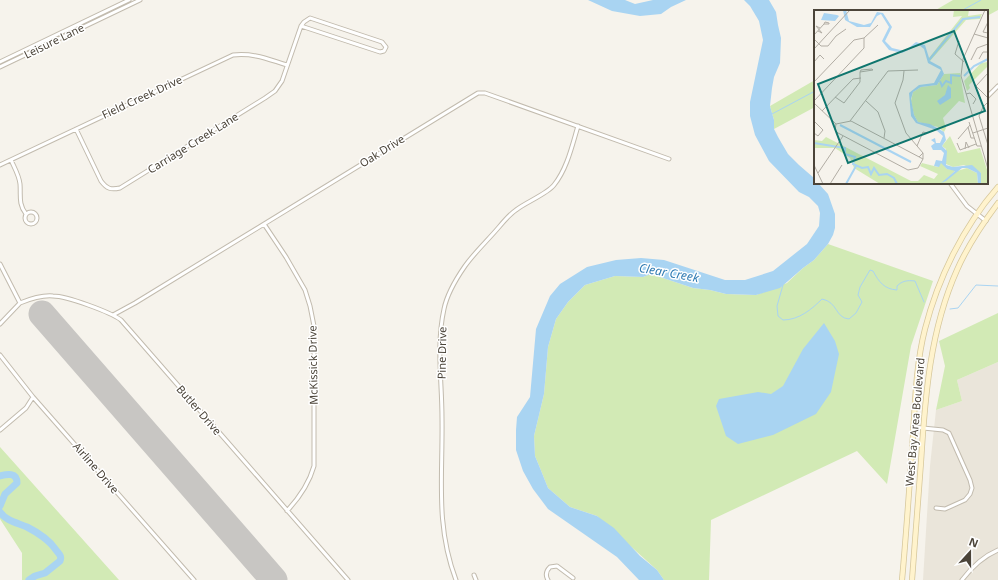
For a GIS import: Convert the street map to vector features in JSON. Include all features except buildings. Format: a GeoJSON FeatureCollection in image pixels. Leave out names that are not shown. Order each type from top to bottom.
{"type":"FeatureCollection","features":[{"type":"Feature","properties":{"kind":"main road","name":"West Bay Area Boulevard"},"geometry":{"type":"LineString","coordinates":[[902,580],[917,377],[925,330],[948,264],[966,230],[998,187]]}},
{"type":"Feature","properties":{"kind":"main road","name":"West Bay Area Boulevard"},"geometry":{"type":"LineString","coordinates":[[912,580],[923,428],[930,368],[940,316],[957,269],[998,203]]}},
{"type":"Feature","properties":{"kind":"street","name":"Leisure Lane"},"geometry":{"type":"LineString","coordinates":[[0,62],[129,0]]}},
{"type":"Feature","properties":{"kind":"street","name":"Leisure Lane"},"geometry":{"type":"LineString","coordinates":[[0,67],[140,0]]}},
{"type":"Feature","properties":{"kind":"street"},"geometry":{"type":"LineString","coordinates":[[106,11],[108,15]]}},
{"type":"Feature","properties":{"kind":"street"},"geometry":{"type":"LineString","coordinates":[[310,18],[382,42],[386,47],[384,51],[380,52],[301,26],[310,18]]}},
{"type":"Feature","properties":{"kind":"street","name":"Carriage Creek Lane"},"geometry":{"type":"LineString","coordinates":[[76,129],[101,181],[105,186],[112,190],[120,188],[266,98],[278,86],[287,66],[301,26]]}},
{"type":"Feature","properties":{"kind":"street","name":"Field Creek Drive"},"geometry":{"type":"LineString","coordinates":[[0,165],[233,55],[246,54],[287,66]]}},
{"type":"Feature","properties":{"kind":"street"},"geometry":{"type":"LineString","coordinates":[[988,96],[998,86]]}},
{"type":"Feature","properties":{"kind":"street","name":"Oak Drive"},"geometry":{"type":"LineString","coordinates":[[114,315],[478,93],[485,93],[669,159]]}},
{"type":"Feature","properties":{"kind":"street","name":"Pine Drive"},"geometry":{"type":"LineString","coordinates":[[456,580],[450,564],[441,511],[442,418],[440,340],[444,308],[455,280],[488,239],[515,210],[553,186],[559,178],[568,158],[578,126]]}},
{"type":"Feature","properties":{"kind":"street"},"geometry":{"type":"LineString","coordinates":[[11,160],[20,184],[22,209],[26,214],[25,220],[27,223],[32,224],[37,222],[37,215],[34,212],[26,214]]}},
{"type":"Feature","properties":{"kind":"street"},"geometry":{"type":"LineString","coordinates":[[951,184],[967,206],[986,221]]}},
{"type":"Feature","properties":{"kind":"street","name":"McKissick Drive"},"geometry":{"type":"LineString","coordinates":[[264,224],[306,290],[314,326],[314,466],[308,485],[288,511]]}},
{"type":"Feature","properties":{"kind":"street"},"geometry":{"type":"LineString","coordinates":[[0,264],[20,303],[0,324]]}},
{"type":"Feature","properties":{"kind":"street","name":"Butler Drive"},"geometry":{"type":"LineString","coordinates":[[20,303],[39,297],[54,296],[75,301],[114,315],[121,320],[348,580]]}},
{"type":"Feature","properties":{"kind":"street","name":"Airline Drive"},"geometry":{"type":"LineString","coordinates":[[0,355],[33,397],[194,580]]}},
{"type":"Feature","properties":{"kind":"street"},"geometry":{"type":"LineString","coordinates":[[0,430],[26,408],[33,397]]}},
{"type":"Feature","properties":{"kind":"street"},"geometry":{"type":"LineString","coordinates":[[913,427],[943,430],[949,433],[972,485],[970,494],[965,500],[945,509],[936,508]]}},
{"type":"Feature","properties":{"kind":"street"},"geometry":{"type":"LineString","coordinates":[[962,580],[968,572],[992,552],[998,550]]}},
{"type":"Feature","properties":{"kind":"street"},"geometry":{"type":"LineString","coordinates":[[548,580],[546,577],[546,572],[550,567],[557,566],[573,578]]}},
{"type":"Feature","properties":{"kind":"street"},"geometry":{"type":"LineString","coordinates":[[474,575],[476,580]]}},
{"type":"Feature","properties":{"kind":"shaded area"},"geometry":{"type":"Polygon","coordinates":[[[998,362],[998,580],[923,580],[930,466],[936,410],[962,401],[957,380],[998,362]]]}},
{"type":"Feature","properties":{"kind":"green space"},"geometry":{"type":"Polygon","coordinates":[[[953,0],[998,0],[998,10],[988,15],[988,10],[936,10],[953,0]]]}},
{"type":"Feature","properties":{"kind":"green space"},"geometry":{"type":"Polygon","coordinates":[[[814,81],[814,108],[774,129],[774,120],[770,106],[814,81]]]}},
{"type":"Feature","properties":{"kind":"green space"},"geometry":{"type":"Polygon","coordinates":[[[828,244],[933,281],[911,346],[887,484],[857,451],[711,520],[709,580],[664,580],[657,570],[597,516],[570,507],[548,488],[535,456],[534,436],[544,394],[548,347],[556,319],[568,302],[585,285],[615,276],[643,277],[651,274],[693,288],[726,294],[756,295],[787,283],[814,260],[828,244]]]}},
{"type":"Feature","properties":{"kind":"green space"},"geometry":{"type":"Polygon","coordinates":[[[998,313],[998,362],[957,380],[962,401],[936,410],[945,366],[939,341],[998,313]]]}},
{"type":"Feature","properties":{"kind":"green space"},"geometry":{"type":"Polygon","coordinates":[[[0,447],[119,580],[22,580],[22,553],[0,519],[0,447]]]}},
{"type":"Feature","properties":{"kind":"water"},"geometry":{"type":"Polygon","coordinates":[[[588,0],[625,0],[635,4],[653,0],[686,0],[671,7],[661,14],[640,16],[612,11],[588,0]]]}},
{"type":"Feature","properties":{"kind":"water","name":"Clear Creek"},"geometry":{"type":"Polygon","coordinates":[[[744,0],[769,0],[776,12],[781,38],[780,63],[774,77],[770,106],[774,120],[774,129],[788,154],[814,178],[814,184],[819,184],[828,194],[835,214],[835,228],[828,244],[814,260],[780,288],[756,295],[726,294],[693,288],[651,274],[643,277],[615,276],[585,285],[568,302],[556,319],[548,347],[544,394],[534,436],[535,456],[548,488],[570,507],[597,516],[614,528],[640,556],[657,570],[664,580],[639,580],[617,557],[548,509],[533,489],[523,471],[516,450],[517,417],[530,397],[536,329],[550,296],[560,284],[587,267],[616,260],[641,258],[664,260],[725,280],[745,280],[773,271],[807,244],[819,226],[820,213],[818,206],[809,197],[799,192],[769,161],[755,135],[750,116],[750,102],[763,40],[759,21],[750,6],[744,0]]]}},
{"type":"Feature","properties":{"kind":"water"},"geometry":{"type":"Polygon","coordinates":[[[824,323],[835,341],[839,354],[831,392],[816,414],[773,435],[738,444],[726,436],[716,406],[719,399],[758,392],[771,394],[783,386],[803,349],[824,323]]]}},
{"type":"Feature","properties":{"kind":"waterway"},"geometry":{"type":"LineString","coordinates":[[963,10],[981,0]]}},
{"type":"Feature","properties":{"kind":"waterway"},"geometry":{"type":"LineString","coordinates":[[772,114],[814,92]]}},
{"type":"Feature","properties":{"kind":"waterway"},"geometry":{"type":"LineString","coordinates":[[783,285],[777,306],[778,316],[783,320],[789,320],[800,316],[822,299],[831,303],[841,316],[849,319],[856,313],[862,302],[858,295],[860,287],[870,270],[873,271],[882,284],[892,289],[897,290],[897,286],[903,282],[915,281],[924,302]]}},
{"type":"Feature","properties":{"kind":"waterway"},"geometry":{"type":"LineString","coordinates":[[950,309],[958,308],[976,285],[998,286]]}},
{"type":"Feature","properties":{"kind":"waterway"},"geometry":{"type":"LineString","coordinates":[[0,476],[8,474],[13,475],[17,479],[17,483],[5,494],[0,506]]}},
{"type":"Feature","properties":{"kind":"waterway"},"geometry":{"type":"LineString","coordinates":[[0,512],[9,520],[27,527],[39,534],[50,543],[60,555],[60,561],[45,573],[35,576],[29,580]]}},
{"type":"Feature","properties":{"kind":"runway"},"geometry":{"type":"LineString","coordinates":[[42,314],[274,580]]}}]}
